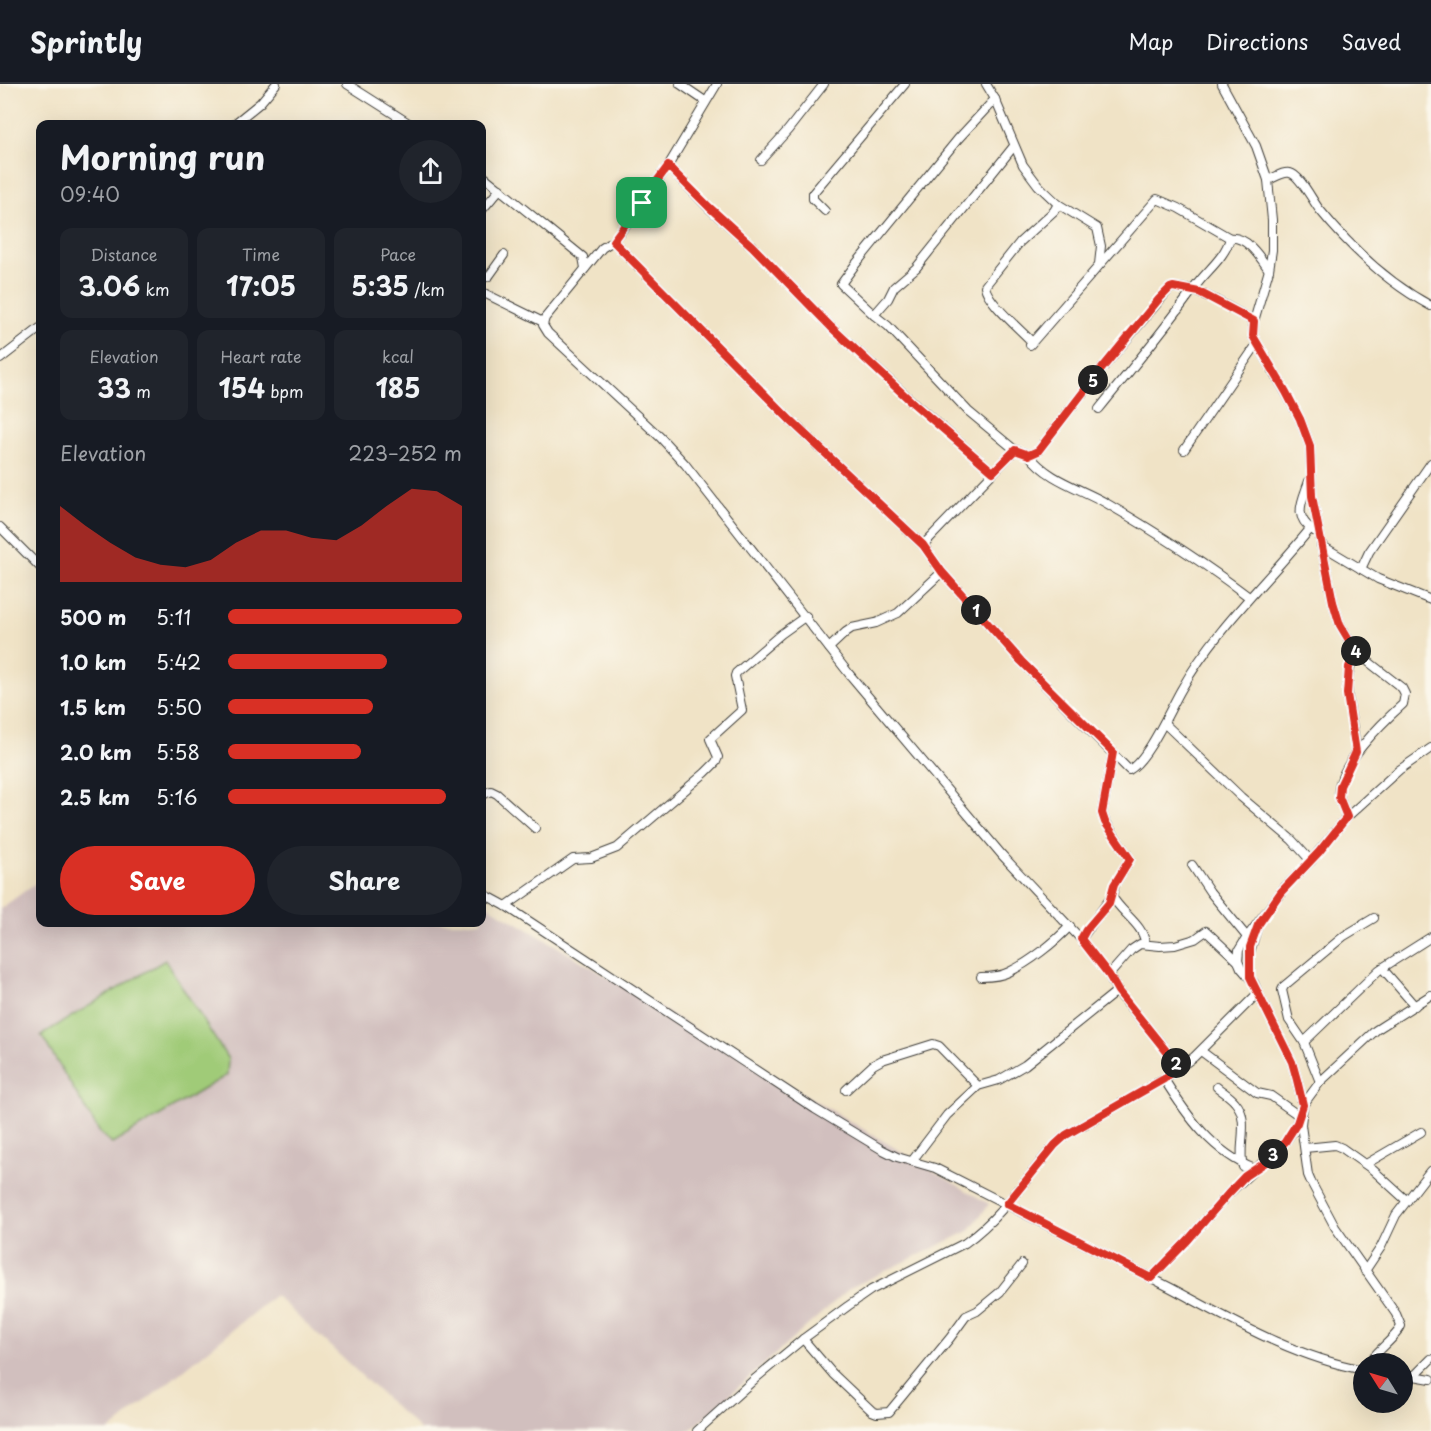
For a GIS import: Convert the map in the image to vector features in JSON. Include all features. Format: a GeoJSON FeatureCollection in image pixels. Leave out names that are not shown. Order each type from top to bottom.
{"type":"FeatureCollection","features":[{"type":"Feature","properties":{"kind":"street"},"geometry":{"type":"LineString","coordinates":[[239,120],[260,103],[276,84]]}},
{"type":"Feature","properties":{"kind":"street"},"geometry":{"type":"LineString","coordinates":[[347,84],[404,120]]}},
{"type":"Feature","properties":{"kind":"street"},"geometry":{"type":"LineString","coordinates":[[680,84],[705,101]]}},
{"type":"Feature","properties":{"kind":"street"},"geometry":{"type":"LineString","coordinates":[[543,322],[602,248],[613,241],[668,166],[717,84]]}},
{"type":"Feature","properties":{"kind":"street"},"geometry":{"type":"LineString","coordinates":[[761,160],[824,84]]}},
{"type":"Feature","properties":{"kind":"street"},"geometry":{"type":"LineString","coordinates":[[825,211],[813,199],[813,193],[905,84]]}},
{"type":"Feature","properties":{"kind":"street"},"geometry":{"type":"LineString","coordinates":[[986,84],[995,99],[1023,165],[1038,185],[1058,204],[1096,228],[1101,246],[1099,266]]}},
{"type":"Feature","properties":{"kind":"street"},"geometry":{"type":"LineString","coordinates":[[1222,84],[1256,146],[1269,180],[1272,229],[1269,270],[1254,321],[1253,336],[1286,392],[1307,435],[1312,457],[1312,496],[1333,602],[1340,625],[1356,652],[1402,688],[1405,697],[1403,704],[1356,752],[1339,792],[1347,817]]}},
{"type":"Feature","properties":{"kind":"street"},"geometry":{"type":"LineString","coordinates":[[995,99],[958,139],[843,280],[842,286],[888,326],[968,411],[1015,450],[1029,455],[1041,469],[1100,500],[1180,547],[1249,597]]}},
{"type":"Feature","properties":{"kind":"street"},"geometry":{"type":"LineString","coordinates":[[874,315],[888,300],[894,287],[923,259],[1014,146]]}},
{"type":"Feature","properties":{"kind":"street"},"geometry":{"type":"LineString","coordinates":[[668,166],[752,246],[831,327],[914,404],[993,472]]}},
{"type":"Feature","properties":{"kind":"street"},"geometry":{"type":"LineString","coordinates":[[1269,180],[1285,172],[1296,176],[1319,208],[1367,260],[1407,292],[1431,306]]}},
{"type":"Feature","properties":{"kind":"street"},"geometry":{"type":"LineString","coordinates":[[486,178],[583,257],[585,268]]}},
{"type":"Feature","properties":{"kind":"street"},"geometry":{"type":"LineString","coordinates":[[486,205],[500,189]]}},
{"type":"Feature","properties":{"kind":"street"},"geometry":{"type":"LineString","coordinates":[[1058,204],[1005,260],[987,283],[985,291],[1031,341],[1030,345],[1157,199],[1179,208],[1230,238],[1237,238],[1247,244],[1269,270]]}},
{"type":"Feature","properties":{"kind":"street"},"geometry":{"type":"LineString","coordinates":[[1099,409],[1228,247],[1230,238]]}},
{"type":"Feature","properties":{"kind":"street"},"geometry":{"type":"LineString","coordinates":[[613,241],[790,420],[923,545],[942,572],[1021,661],[1113,752],[1127,769],[1132,770],[1164,723],[1192,671],[1249,597],[1310,529]]}},
{"type":"Feature","properties":{"kind":"street"},"geometry":{"type":"LineString","coordinates":[[486,277],[504,255]]}},
{"type":"Feature","properties":{"kind":"street"},"geometry":{"type":"LineString","coordinates":[[1029,455],[1038,451],[1095,377],[1166,292],[1173,287],[1199,292],[1254,321]]}},
{"type":"Feature","properties":{"kind":"street"},"geometry":{"type":"LineString","coordinates":[[486,294],[543,322],[548,333],[660,436],[685,464],[829,648],[1002,855],[1081,939],[1109,975],[1118,991],[1179,1067]]}},
{"type":"Feature","properties":{"kind":"street"},"geometry":{"type":"LineString","coordinates":[[0,359],[36,331]]}},
{"type":"Feature","properties":{"kind":"street"},"geometry":{"type":"LineString","coordinates":[[1184,450],[1257,344]]}},
{"type":"Feature","properties":{"kind":"street"},"geometry":{"type":"LineString","coordinates":[[923,545],[1015,450]]}},
{"type":"Feature","properties":{"kind":"street"},"geometry":{"type":"LineString","coordinates":[[1361,569],[1369,552],[1431,463]]}},
{"type":"Feature","properties":{"kind":"street"},"geometry":{"type":"LineString","coordinates":[[1311,474],[1300,517],[1310,529],[1320,536]]}},
{"type":"Feature","properties":{"kind":"street"},"geometry":{"type":"LineString","coordinates":[[0,527],[36,563]]}},
{"type":"Feature","properties":{"kind":"street"},"geometry":{"type":"LineString","coordinates":[[1321,545],[1378,579],[1431,600]]}},
{"type":"Feature","properties":{"kind":"street"},"geometry":{"type":"LineString","coordinates":[[829,648],[852,628],[876,623],[898,613],[942,572]]}},
{"type":"Feature","properties":{"kind":"street"},"geometry":{"type":"LineString","coordinates":[[506,906],[573,859],[591,858],[617,848],[717,762],[718,756],[710,739],[742,710],[736,673],[781,634],[806,616]]}},
{"type":"Feature","properties":{"kind":"street"},"geometry":{"type":"LineString","coordinates":[[1356,652],[1349,667],[1347,694],[1356,752]]}},
{"type":"Feature","properties":{"kind":"street"},"geometry":{"type":"LineString","coordinates":[[1164,723],[1241,797],[1292,840],[1311,861]]}},
{"type":"Feature","properties":{"kind":"street"},"geometry":{"type":"LineString","coordinates":[[1238,961],[1239,950],[1247,937],[1285,887],[1311,861],[1347,817],[1399,770],[1431,748]]}},
{"type":"Feature","properties":{"kind":"street"},"geometry":{"type":"LineString","coordinates":[[1081,939],[1112,896],[1114,885],[1130,859],[1105,822],[1102,813],[1113,752]]}},
{"type":"Feature","properties":{"kind":"street"},"geometry":{"type":"LineString","coordinates":[[486,793],[491,791],[496,794],[535,828]]}},
{"type":"Feature","properties":{"kind":"street"},"geometry":{"type":"LineString","coordinates":[[1192,865],[1210,892],[1247,937]]}},
{"type":"Feature","properties":{"kind":"street"},"geometry":{"type":"LineString","coordinates":[[486,895],[506,906],[815,1109],[881,1149],[935,1168],[1272,1341],[1353,1368]]}},
{"type":"Feature","properties":{"kind":"street"},"geometry":{"type":"LineString","coordinates":[[1112,896],[1139,930],[1145,939],[1145,944]]}},
{"type":"Feature","properties":{"kind":"street"},"geometry":{"type":"LineString","coordinates":[[1320,1082],[1304,1042],[1289,1020],[1281,992],[1282,988],[1344,936],[1374,918]]}},
{"type":"Feature","properties":{"kind":"street"},"geometry":{"type":"LineString","coordinates":[[1250,977],[1250,947],[1258,925]]}},
{"type":"Feature","properties":{"kind":"street"},"geometry":{"type":"LineString","coordinates":[[981,977],[1009,973],[1044,950],[1070,926]]}},
{"type":"Feature","properties":{"kind":"street"},"geometry":{"type":"LineString","coordinates":[[1109,975],[1131,950],[1140,944],[1175,945],[1195,939],[1206,931],[1238,961],[1250,977],[1292,1062],[1303,1105],[1301,1125],[1311,1182],[1335,1227],[1396,1314],[1401,1326],[1399,1331],[1376,1353]]}},
{"type":"Feature","properties":{"kind":"street"},"geometry":{"type":"LineString","coordinates":[[1304,1042],[1382,968],[1431,937]]}},
{"type":"Feature","properties":{"kind":"street"},"geometry":{"type":"LineString","coordinates":[[1382,968],[1414,1006]]}},
{"type":"Feature","properties":{"kind":"street"},"geometry":{"type":"LineString","coordinates":[[912,1161],[946,1115],[978,1086],[999,1080],[1025,1065],[1118,991]]}},
{"type":"Feature","properties":{"kind":"street"},"geometry":{"type":"LineString","coordinates":[[697,1431],[803,1339],[871,1290],[965,1243],[977,1234],[1007,1204],[1055,1145],[1066,1135],[1164,1079],[1201,1051],[1258,993]]}},
{"type":"Feature","properties":{"kind":"street"},"geometry":{"type":"LineString","coordinates":[[1151,1278],[1245,1176],[1266,1162],[1290,1136],[1303,1105],[1320,1082],[1371,1034],[1431,995]]}},
{"type":"Feature","properties":{"kind":"street"},"geometry":{"type":"LineString","coordinates":[[846,1090],[873,1065],[882,1060],[933,1044],[939,1046],[978,1086]]}},
{"type":"Feature","properties":{"kind":"street"},"geometry":{"type":"LineString","coordinates":[[1201,1051],[1257,1093],[1271,1096],[1298,1115]]}},
{"type":"Feature","properties":{"kind":"street"},"geometry":{"type":"LineString","coordinates":[[1164,1079],[1203,1134],[1242,1164],[1255,1169]]}},
{"type":"Feature","properties":{"kind":"street"},"geometry":{"type":"LineString","coordinates":[[1217,1087],[1234,1101],[1241,1113],[1243,1125],[1240,1155],[1245,1176]]}},
{"type":"Feature","properties":{"kind":"street"},"geometry":{"type":"LineString","coordinates":[[1366,1164],[1421,1132]]}},
{"type":"Feature","properties":{"kind":"street"},"geometry":{"type":"LineString","coordinates":[[1305,1148],[1335,1145],[1366,1164],[1407,1201]]}},
{"type":"Feature","properties":{"kind":"street"},"geometry":{"type":"LineString","coordinates":[[1365,1272],[1381,1247],[1396,1215],[1430,1171]]}},
{"type":"Feature","properties":{"kind":"street"},"geometry":{"type":"LineString","coordinates":[[803,1339],[833,1374],[872,1411],[889,1412],[966,1316],[977,1311],[1000,1292],[1022,1264]]}},
{"type":"Feature","properties":{"kind":"street"},"geometry":{"type":"LineString","coordinates":[[1414,1376],[1431,1359]]}},
{"type":"Feature","properties":{"kind":"street"},"geometry":{"type":"LineString","coordinates":[[1414,1376],[1431,1379]]}},
{"type":"Feature","properties":{"kind":"shaded area"},"geometry":{"type":"Polygon","coordinates":[[[36,883],[36,927],[486,927],[486,904],[989,1204],[969,1231],[850,1288],[689,1431],[421,1431],[275,1295],[109,1431],[0,1431],[0,909],[36,883]]]}},
{"type":"Feature","properties":{"kind":"green space"},"geometry":{"type":"Polygon","coordinates":[[[165,960],[228,1059],[227,1075],[112,1144],[100,1133],[41,1035],[165,960]]]}},
{"type":"Feature","properties":{"kind":"route"},"geometry":{"type":"LineString","coordinates":[[668,166],[752,246],[831,327],[914,404],[993,472],[1015,450],[1029,455],[1038,451],[1095,377],[1170,288],[1179,287],[1199,292],[1254,321],[1253,336],[1300,419],[1310,446],[1312,496],[1333,602],[1340,625],[1356,652],[1349,667],[1347,694],[1356,752],[1339,792],[1347,817],[1319,852],[1281,892],[1258,925],[1250,947],[1250,977],[1292,1062],[1297,1080],[1303,1105],[1297,1123],[1285,1142],[1266,1162],[1245,1176],[1151,1278],[1007,1204],[1060,1139],[1164,1079],[1179,1067],[1118,991],[1109,975],[1081,939],[1109,903],[1114,885],[1126,869],[1130,859],[1102,817],[1101,807],[1113,752],[1021,661],[942,572],[923,545],[790,420],[618,247],[613,241],[642,203],[668,166]]}}]}
